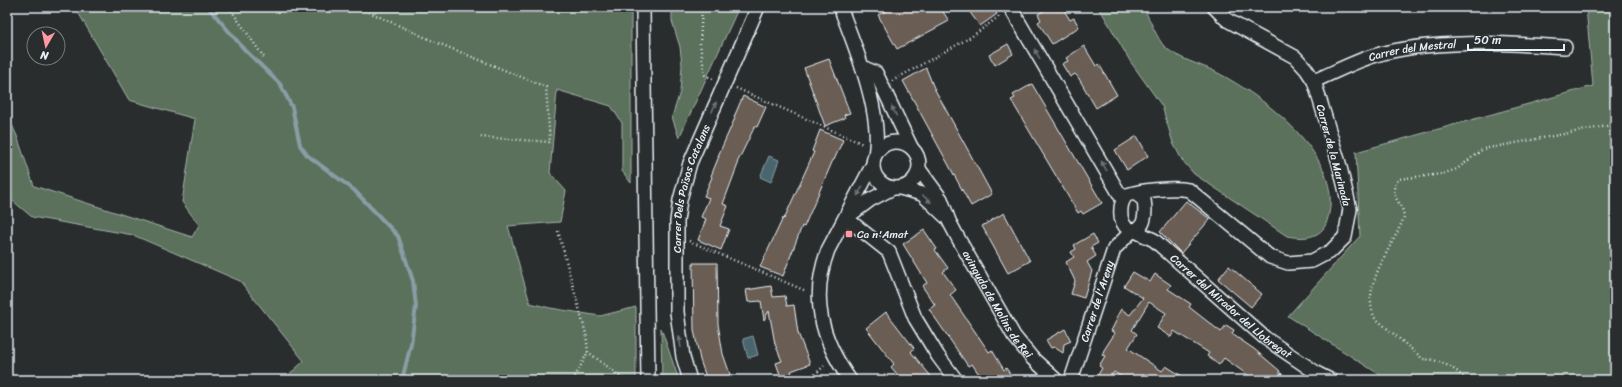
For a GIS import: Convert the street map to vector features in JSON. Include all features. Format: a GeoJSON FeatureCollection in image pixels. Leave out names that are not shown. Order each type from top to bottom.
{"type":"FeatureCollection","features":[{"type":"Feature","properties":{"kind":"street"},"geometry":{"type":"LineString","coordinates":[[643,7],[648,380]]}},
{"type":"Feature","properties":{"kind":"street","name":"Carrer Dels Països Catalans"},"geometry":{"type":"LineString","coordinates":[[690,380],[683,357],[677,312],[677,222],[680,200],[690,163],[758,7]]}},
{"type":"Feature","properties":{"kind":"street"},"geometry":{"type":"LineString","coordinates":[[840,7],[862,67],[869,91],[877,145],[874,160],[874,173],[885,185],[896,188]]}},
{"type":"Feature","properties":{"kind":"street","name":"Carrer de la Marinada"},"geometry":{"type":"LineString","coordinates":[[1135,193],[1165,190],[1177,187],[1189,190],[1270,256],[1288,263],[1312,261],[1331,251],[1345,237],[1350,209],[1339,163],[1314,81],[1306,69],[1294,57],[1227,20],[1214,7]]}},
{"type":"Feature","properties":{"kind":"street"},"geometry":{"type":"LineString","coordinates":[[1005,11],[1123,200],[1122,221],[1125,227],[1133,230],[1139,228],[1144,222],[1145,207],[1142,197],[1135,193],[1127,195],[1123,200]]}},
{"type":"Feature","properties":{"kind":"street","name":"Carrer del Mestral"},"geometry":{"type":"LineString","coordinates":[[1314,81],[1372,56],[1398,50],[1448,45],[1518,44],[1565,47]]}},
{"type":"Feature","properties":{"kind":"street"},"geometry":{"type":"LineString","coordinates":[[846,218],[870,200],[912,182],[919,169],[919,161],[916,153],[911,147],[876,74],[862,67]]}},
{"type":"Feature","properties":{"kind":"street"},"geometry":{"type":"LineString","coordinates":[[850,380],[829,346],[823,329],[819,301],[822,265],[874,160],[884,145],[891,142],[905,143],[911,147]]}},
{"type":"Feature","properties":{"kind":"street","name":"avinguda de Molins de Rei"},"geometry":{"type":"LineString","coordinates":[[919,169],[941,199],[949,221],[1014,336],[1032,358],[1056,380]]}},
{"type":"Feature","properties":{"kind":"street","name":"avinguda de Molins de Rei"},"geometry":{"type":"LineString","coordinates":[[896,188],[922,194],[949,221]]}},
{"type":"Feature","properties":{"kind":"street"},"geometry":{"type":"LineString","coordinates":[[1145,207],[1165,190]]}},
{"type":"Feature","properties":{"kind":"street"},"geometry":{"type":"LineString","coordinates":[[846,218],[889,252],[915,318],[938,356],[956,380]]}},
{"type":"Feature","properties":{"kind":"street","name":"Carrer de l'Areny"},"geometry":{"type":"LineString","coordinates":[[1072,380],[1114,249],[1133,230]]}},
{"type":"Feature","properties":{"kind":"street","name":"Carrer del Mirador del Llobregat"},"geometry":{"type":"LineString","coordinates":[[1133,230],[1154,240],[1265,338],[1318,374],[1330,380]]}},
{"type":"Feature","properties":{"kind":"path"},"geometry":{"type":"LineString","coordinates":[[229,7],[265,59]]}},
{"type":"Feature","properties":{"kind":"path"},"geometry":{"type":"LineString","coordinates":[[358,7],[433,41],[546,87],[550,142],[480,137]]}},
{"type":"Feature","properties":{"kind":"path"},"geometry":{"type":"LineString","coordinates":[[702,7],[700,44],[705,75],[714,79]]}},
{"type":"Feature","properties":{"kind":"path"},"geometry":{"type":"LineString","coordinates":[[889,83],[971,37],[1005,11]]}},
{"type":"Feature","properties":{"kind":"path"},"geometry":{"type":"LineString","coordinates":[[735,87],[863,144]]}},
{"type":"Feature","properties":{"kind":"path"},"geometry":{"type":"LineString","coordinates":[[1466,380],[1461,374],[1449,366],[1434,360],[1423,359],[1375,318],[1371,310],[1373,283],[1404,217],[1403,210],[1395,198],[1394,186],[1398,179],[1442,174],[1457,169],[1483,149],[1607,126],[1615,119]]}},
{"type":"Feature","properties":{"kind":"path"},"geometry":{"type":"LineString","coordinates":[[558,231],[586,334],[588,352],[573,380]]}},
{"type":"Feature","properties":{"kind":"path"},"geometry":{"type":"LineString","coordinates":[[691,241],[806,291]]}},
{"type":"Feature","properties":{"kind":"path"},"geometry":{"type":"LineString","coordinates":[[588,352],[625,380]]}},
{"type":"Feature","properties":{"kind":"path"},"geometry":{"type":"LineString","coordinates":[[809,380],[824,366]]}},
{"type":"Feature","properties":{"kind":"green space"},"geometry":{"type":"Polygon","coordinates":[[[75,7],[631,7],[631,183],[622,171],[622,123],[611,106],[557,90],[550,173],[566,191],[560,222],[508,226],[530,303],[550,308],[600,316],[636,307],[636,380],[283,380],[304,361],[240,281],[133,235],[32,217],[7,196],[7,114],[17,136],[34,186],[192,237],[199,225],[182,202],[195,119],[129,100],[75,7]]]}},
{"type":"Feature","properties":{"kind":"green space"},"geometry":{"type":"Polygon","coordinates":[[[672,7],[739,7],[679,138],[672,117],[680,92],[682,65],[680,47],[672,21],[672,7]]]}},
{"type":"Feature","properties":{"kind":"green space"},"geometry":{"type":"Polygon","coordinates":[[[1097,7],[1143,7],[1165,47],[1176,55],[1216,72],[1235,83],[1277,113],[1297,132],[1314,152],[1325,175],[1330,197],[1327,221],[1321,231],[1305,237],[1287,236],[1194,174],[1182,160],[1173,143],[1162,106],[1130,61],[1104,16],[1097,7]]]}},
{"type":"Feature","properties":{"kind":"green space"},"geometry":{"type":"Polygon","coordinates":[[[1586,7],[1615,7],[1615,380],[1388,380],[1288,316],[1360,236],[1356,152],[1593,86],[1586,7]]]}},
{"type":"Feature","properties":{"kind":"green space"},"geometry":{"type":"Polygon","coordinates":[[[661,328],[679,380],[662,380],[661,328]]]}},
{"type":"Feature","properties":{"kind":"water"},"geometry":{"type":"Polygon","coordinates":[[[769,156],[779,160],[771,182],[760,177],[769,156]]]}},
{"type":"Feature","properties":{"kind":"water"},"geometry":{"type":"Polygon","coordinates":[[[753,336],[758,355],[748,358],[743,339],[753,336]]]}},
{"type":"Feature","properties":{"kind":"building"},"geometry":{"type":"Polygon","coordinates":[[[894,7],[940,7],[949,21],[897,49],[878,15],[894,7]]]}},
{"type":"Feature","properties":{"kind":"building"},"geometry":{"type":"Polygon","coordinates":[[[966,7],[992,7],[997,14],[980,26],[966,7]]]}},
{"type":"Feature","properties":{"kind":"building"},"geometry":{"type":"Polygon","coordinates":[[[1050,7],[1062,7],[1070,20],[1074,18],[1079,27],[1052,44],[1038,22],[1041,20],[1038,14],[1050,7]]]}},
{"type":"Feature","properties":{"kind":"building"},"geometry":{"type":"Polygon","coordinates":[[[1008,44],[1013,54],[995,65],[989,55],[1008,44]]]}},
{"type":"Feature","properties":{"kind":"building"},"geometry":{"type":"Polygon","coordinates":[[[1084,46],[1096,66],[1099,64],[1117,95],[1096,108],[1078,77],[1075,74],[1070,77],[1062,64],[1068,61],[1066,58],[1084,46]]]}},
{"type":"Feature","properties":{"kind":"building"},"geometry":{"type":"Polygon","coordinates":[[[829,59],[850,113],[844,115],[845,118],[825,126],[804,68],[829,59]]]}},
{"type":"Feature","properties":{"kind":"building"},"geometry":{"type":"Polygon","coordinates":[[[926,68],[934,88],[992,194],[971,206],[903,81],[926,68]]]}},
{"type":"Feature","properties":{"kind":"building"},"geometry":{"type":"Polygon","coordinates":[[[1032,84],[1102,203],[1083,214],[1081,211],[1078,213],[1011,100],[1015,98],[1013,95],[1032,84]]]}},
{"type":"Feature","properties":{"kind":"building"},"geometry":{"type":"Polygon","coordinates":[[[743,96],[766,107],[757,127],[755,126],[737,163],[738,164],[723,204],[728,206],[720,226],[729,229],[721,250],[698,240],[706,219],[701,217],[709,198],[704,196],[712,177],[711,176],[718,156],[743,96]]]}},
{"type":"Feature","properties":{"kind":"building"},"geometry":{"type":"Polygon","coordinates":[[[820,130],[843,140],[804,227],[802,226],[783,276],[760,267],[783,218],[784,219],[814,152],[812,151],[820,130]]]}},
{"type":"Feature","properties":{"kind":"building"},"geometry":{"type":"Polygon","coordinates":[[[1137,136],[1148,156],[1127,170],[1115,150],[1137,136]]]}},
{"type":"Feature","properties":{"kind":"building"},"geometry":{"type":"Polygon","coordinates":[[[1186,201],[1210,219],[1181,253],[1160,232],[1186,201]]]}},
{"type":"Feature","properties":{"kind":"building"},"geometry":{"type":"Polygon","coordinates":[[[1004,213],[1030,261],[1008,273],[982,226],[1004,213]]]}},
{"type":"Feature","properties":{"kind":"building"},"geometry":{"type":"Polygon","coordinates":[[[924,230],[937,249],[935,250],[948,268],[943,272],[956,290],[950,295],[989,352],[992,350],[1004,370],[1006,368],[1014,380],[983,380],[972,364],[968,366],[929,309],[935,305],[922,286],[927,283],[903,244],[924,230]]]}},
{"type":"Feature","properties":{"kind":"building"},"geometry":{"type":"Polygon","coordinates":[[[1093,234],[1098,243],[1091,247],[1096,256],[1087,262],[1092,271],[1084,298],[1071,294],[1075,281],[1066,262],[1074,257],[1071,252],[1076,249],[1074,245],[1093,234]]]}},
{"type":"Feature","properties":{"kind":"building"},"geometry":{"type":"Polygon","coordinates":[[[693,263],[717,263],[718,324],[723,354],[732,380],[707,380],[700,360],[694,330],[693,263]]]}},
{"type":"Feature","properties":{"kind":"building"},"geometry":{"type":"Polygon","coordinates":[[[1229,266],[1262,294],[1251,307],[1218,279],[1229,266]]]}},
{"type":"Feature","properties":{"kind":"building"},"geometry":{"type":"Polygon","coordinates":[[[1133,272],[1150,282],[1155,274],[1171,285],[1168,289],[1191,304],[1189,307],[1221,332],[1226,325],[1234,330],[1232,334],[1254,349],[1280,371],[1279,372],[1291,380],[1247,380],[1249,376],[1224,358],[1219,365],[1207,356],[1209,353],[1174,331],[1171,337],[1157,328],[1166,313],[1149,302],[1132,330],[1137,334],[1128,348],[1162,371],[1166,366],[1188,380],[1127,380],[1114,372],[1108,380],[1095,380],[1102,368],[1099,366],[1105,356],[1102,355],[1104,350],[1115,333],[1111,331],[1121,309],[1130,315],[1143,298],[1124,286],[1133,272]]]}},
{"type":"Feature","properties":{"kind":"building"},"geometry":{"type":"Polygon","coordinates":[[[771,286],[773,297],[785,296],[787,306],[794,305],[798,333],[810,364],[791,371],[794,380],[782,380],[776,363],[782,361],[775,344],[769,311],[764,320],[761,301],[748,302],[746,290],[771,286]]]}},
{"type":"Feature","properties":{"kind":"building"},"geometry":{"type":"Polygon","coordinates":[[[886,312],[914,348],[911,352],[934,380],[902,380],[891,367],[894,364],[866,328],[886,312]]]}},
{"type":"Feature","properties":{"kind":"building"},"geometry":{"type":"Polygon","coordinates":[[[1065,329],[1071,341],[1064,344],[1063,353],[1054,347],[1051,348],[1046,340],[1065,329]]]}},
{"type":"Feature","properties":{"kind":"waterway"},"geometry":{"type":"LineString","coordinates":[[208,7],[244,49],[280,84],[292,107],[300,145],[307,155],[354,190],[398,236],[413,281],[416,306],[411,344],[402,380]]}},
{"type":"Feature","properties":{"kind":"place","name":"Ca n'Amat"},"geometry":{"type":"Point","coordinates":[849,234]}}]}
